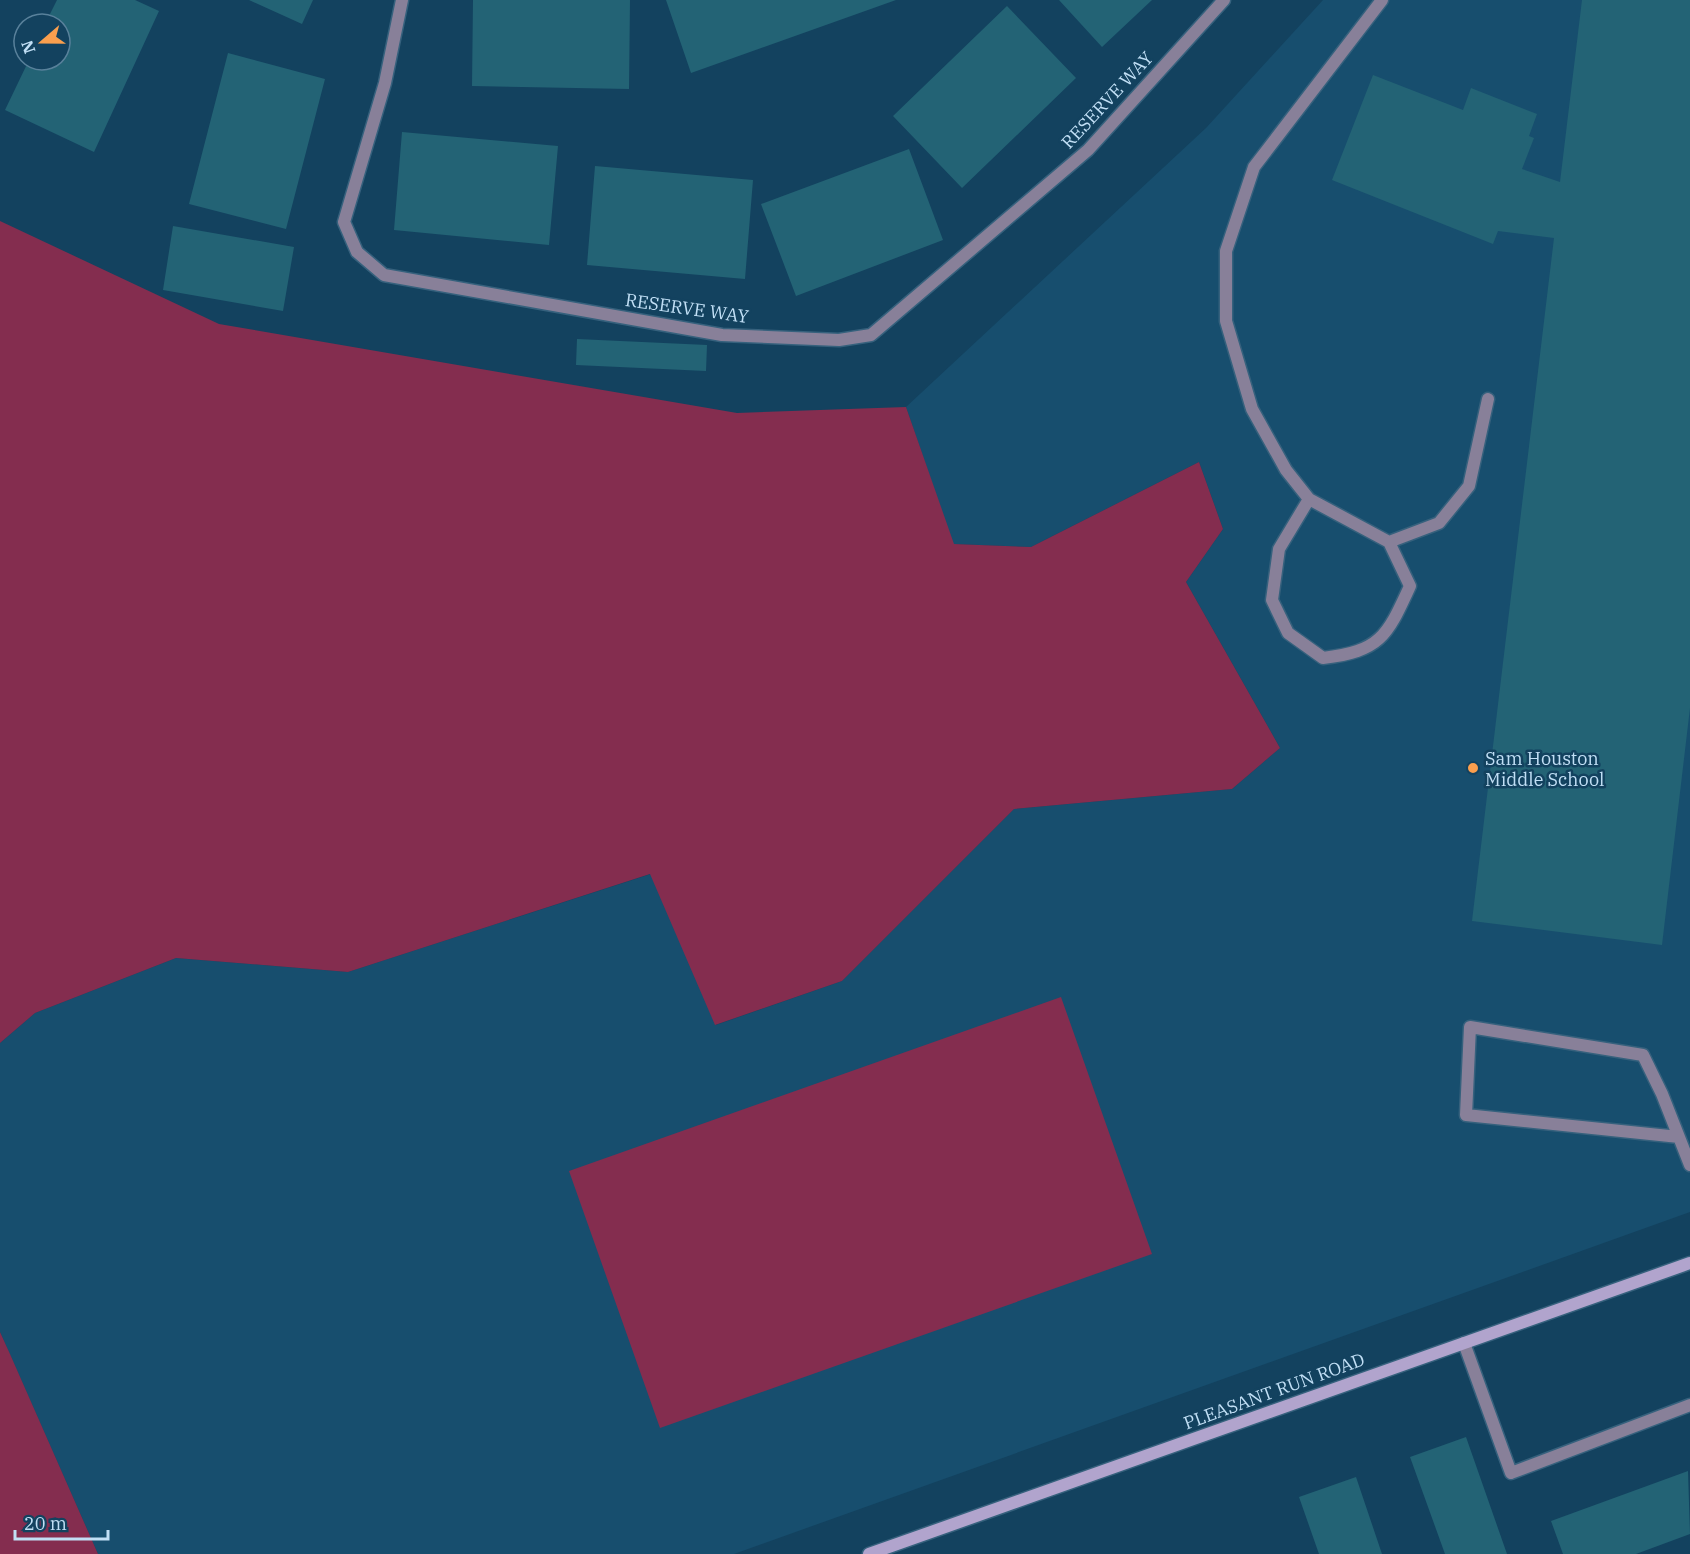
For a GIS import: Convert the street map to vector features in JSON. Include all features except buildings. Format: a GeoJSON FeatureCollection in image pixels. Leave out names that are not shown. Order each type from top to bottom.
{"type":"FeatureCollection","features":[{"type":"Feature","properties":{"kind":"street","name":"RESERVE WAY"},"geometry":{"type":"LineString","coordinates":[[402,0],[385,83],[344,222],[357,252],[384,275],[722,335],[839,340],[871,334],[1088,150],[1224,0]]}},
{"type":"Feature","properties":{"kind":"street"},"geometry":{"type":"LineString","coordinates":[[1309,499],[1279,549],[1272,600],[1288,633],[1323,658],[1355,654],[1389,632],[1410,586],[1389,542],[1309,499],[1286,470],[1252,408],[1226,321],[1226,251],[1254,167],[1382,0]]}},
{"type":"Feature","properties":{"kind":"street"},"geometry":{"type":"LineString","coordinates":[[1389,542],[1439,523],[1469,486],[1488,399]]}},
{"type":"Feature","properties":{"kind":"street"},"geometry":{"type":"LineString","coordinates":[[1679,1137],[1466,1115],[1470,1027],[1643,1055],[1679,1137],[1690,1165]]}},
{"type":"Feature","properties":{"kind":"street","name":"PLEASANT RUN ROAD"},"geometry":{"type":"LineString","coordinates":[[869,1554],[1690,1263]]}},
{"type":"Feature","properties":{"kind":"street"},"geometry":{"type":"LineString","coordinates":[[1464,1343],[1510,1473],[1690,1405]]}},
{"type":"Feature","properties":{"kind":"shaded area","name":"Sam Houston Middle School"},"geometry":{"type":"Polygon","coordinates":[[[1323,0],[1690,0],[1690,1212],[734,1554],[98,1554],[0,1332],[0,1043],[35,1013],[176,958],[348,972],[651,874],[716,1025],[842,981],[1014,809],[1232,789],[1280,748],[1186,582],[1223,529],[1199,462],[1031,547],[953,544],[906,407],[1206,128],[1323,0]]]}},
{"type":"Feature","properties":{"kind":"shaded area"},"geometry":{"type":"Polygon","coordinates":[[[0,221],[219,324],[737,413],[906,407],[954,544],[1031,547],[1199,462],[1223,529],[1186,582],[1280,748],[1232,789],[1014,809],[842,981],[715,1025],[650,874],[348,972],[176,958],[35,1013],[0,1043],[0,221]]]}},
{"type":"Feature","properties":{"kind":"shaded area"},"geometry":{"type":"Polygon","coordinates":[[[1061,997],[1152,1254],[660,1428],[569,1171],[1061,997]]]}},
{"type":"Feature","properties":{"kind":"shaded area"},"geometry":{"type":"Polygon","coordinates":[[[0,1332],[10,1354],[98,1554],[0,1554],[0,1332]]]}},
{"type":"Feature","properties":{"kind":"place","name":"Sam Houston Middle School"},"geometry":{"type":"Point","coordinates":[1473,768]}}]}
